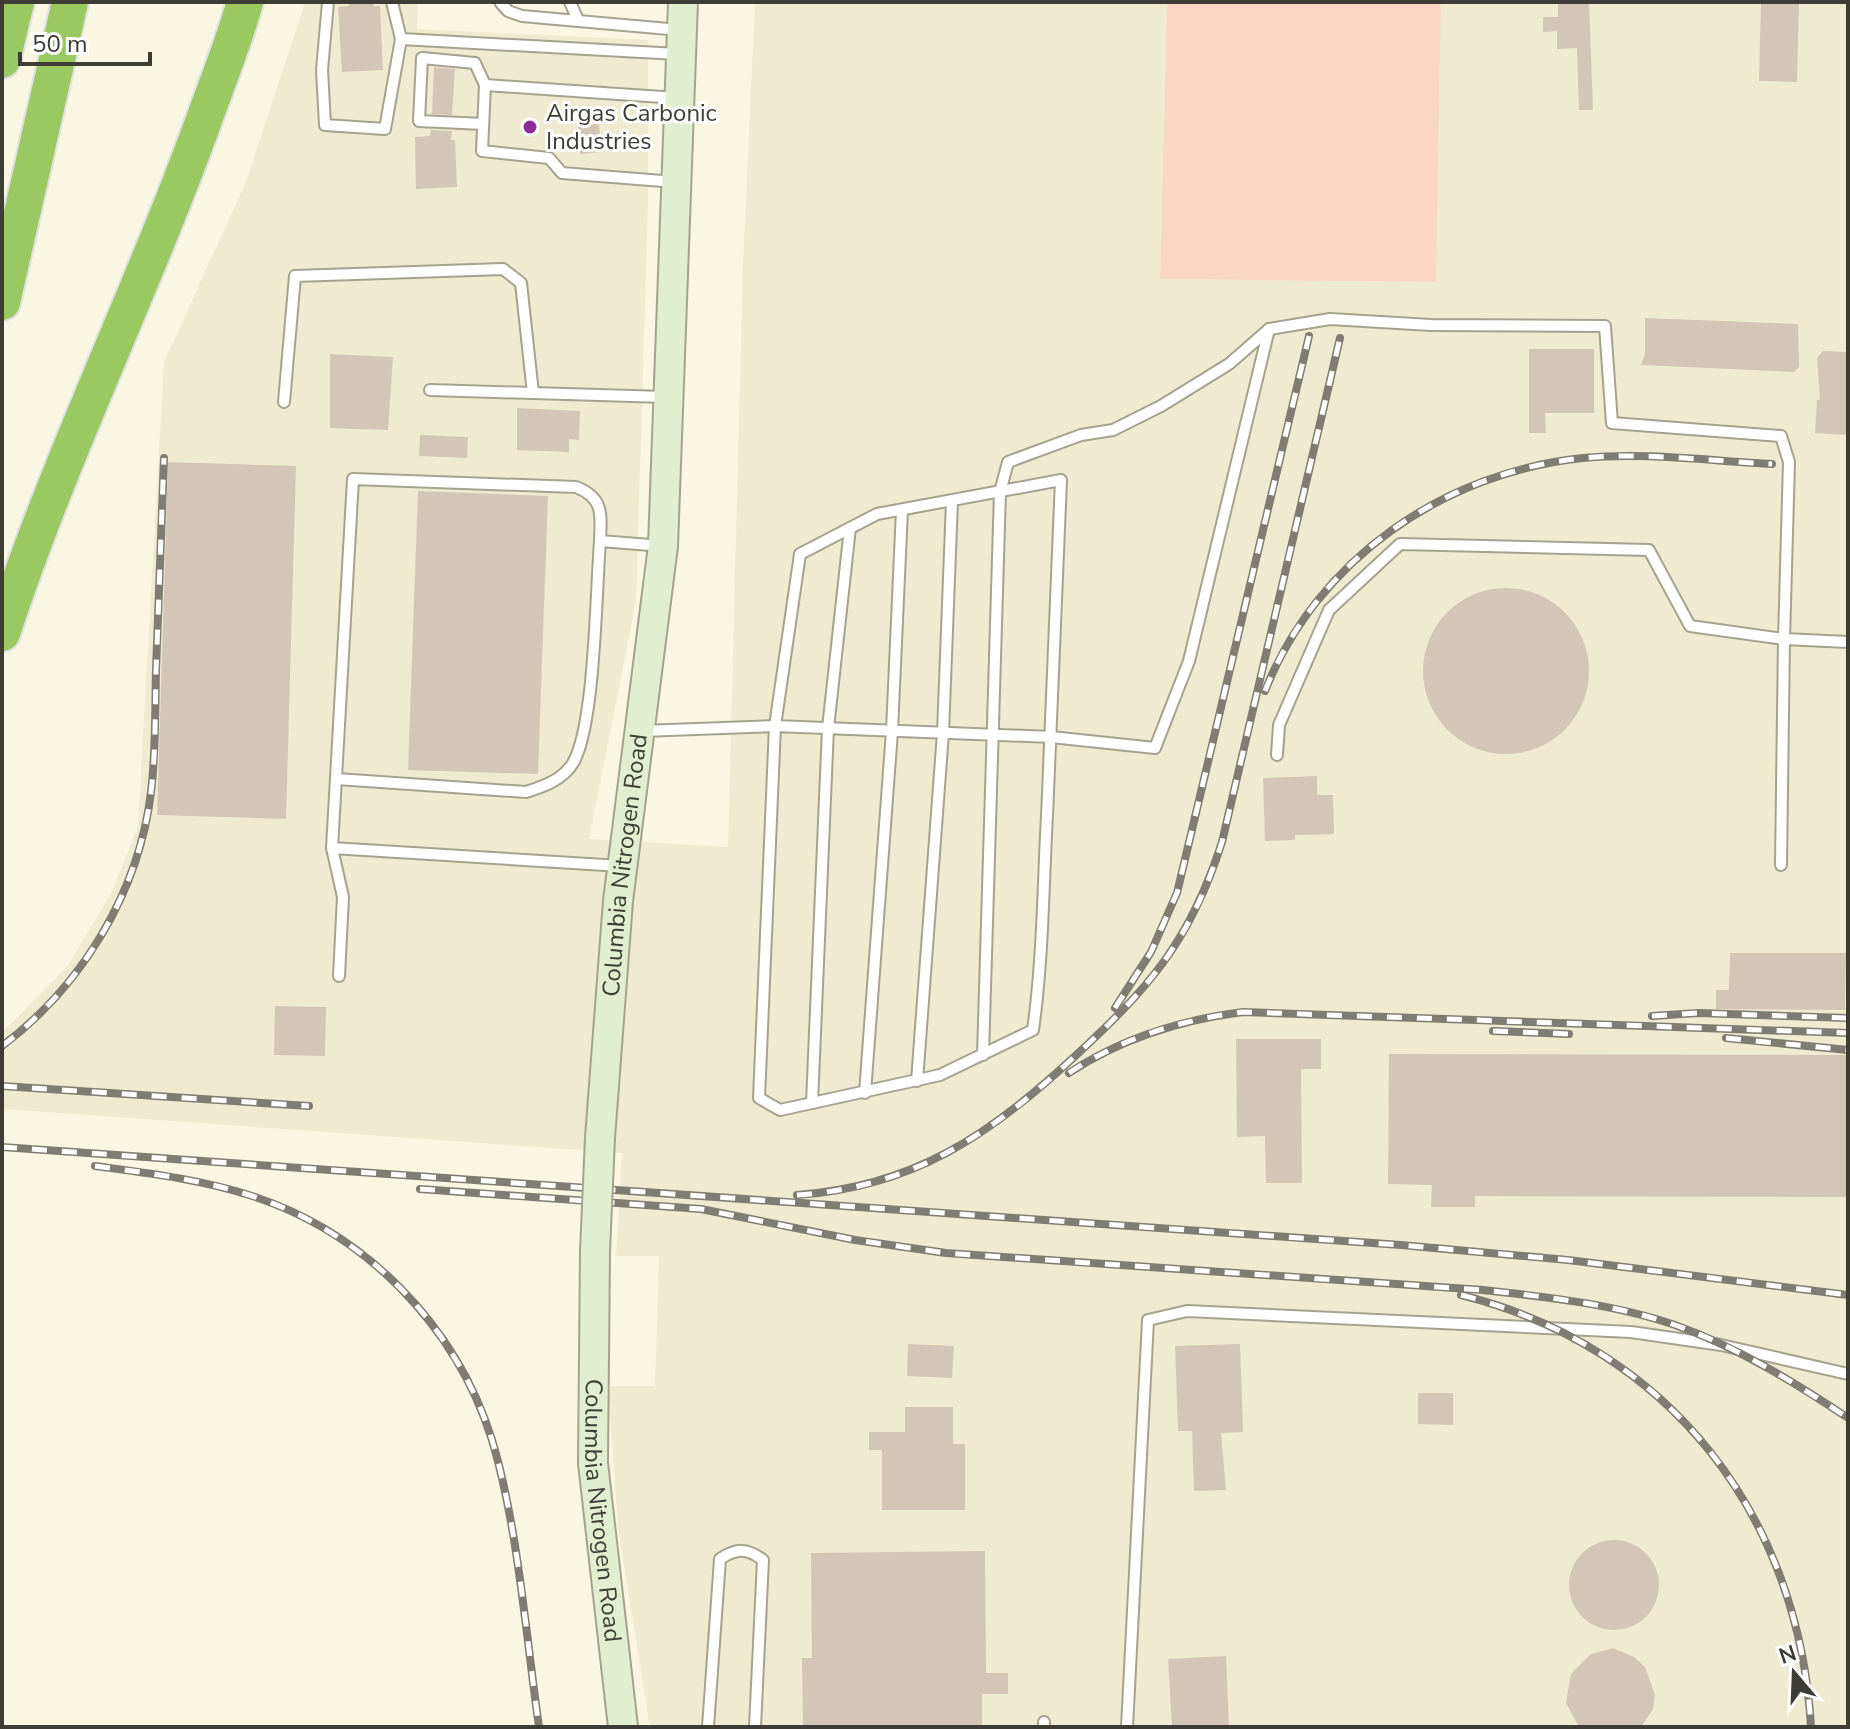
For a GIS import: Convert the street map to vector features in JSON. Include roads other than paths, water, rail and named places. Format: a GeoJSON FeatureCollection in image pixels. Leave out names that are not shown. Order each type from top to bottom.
{"type":"FeatureCollection","features":[{"type":"Feature","properties":{"kind":"highway"},"geometry":{"type":"LineString","coordinates":[[2,60],[16,2]]}},
{"type":"Feature","properties":{"kind":"highway"},"geometry":{"type":"LineString","coordinates":[[2,302],[70,2]]}},
{"type":"Feature","properties":{"kind":"highway"},"geometry":{"type":"LineString","coordinates":[[2,633],[44,510],[180,192],[233,45],[245,2]]}},
{"type":"Feature","properties":{"kind":"highway"},"geometry":{"type":"LineString","coordinates":[[210,103],[242,44],[255,2]]}},
{"type":"Feature","properties":{"kind":"street","name":"Columbia Nitrogen Road"},"geometry":{"type":"LineString","coordinates":[[623,1727],[595,1504],[592,1413],[595,1251],[600,1138],[623,866],[663,546],[671,398],[683,2]]}},
{"type":"Feature","properties":{"kind":"lane"},"geometry":{"type":"LineString","coordinates":[[328,2],[322,70],[325,125],[385,129],[401,39],[392,2]]}},
{"type":"Feature","properties":{"kind":"lane"},"geometry":{"type":"LineString","coordinates":[[500,2],[508,11],[522,16],[578,20],[681,42]]}},
{"type":"Feature","properties":{"kind":"lane"},"geometry":{"type":"LineString","coordinates":[[570,2],[578,20]]}},
{"type":"Feature","properties":{"kind":"lane"},"geometry":{"type":"LineString","coordinates":[[401,39],[681,42]]}},
{"type":"Feature","properties":{"kind":"lane"},"geometry":{"type":"LineString","coordinates":[[483,124],[419,121],[422,58],[475,63],[485,85],[482,151],[549,158],[562,173],[678,182]]}},
{"type":"Feature","properties":{"kind":"lane"},"geometry":{"type":"LineString","coordinates":[[485,85],[679,99]]}},
{"type":"Feature","properties":{"kind":"lane"},"geometry":{"type":"LineString","coordinates":[[284,402],[295,276],[311,275],[503,269],[521,283],[533,393]]}},
{"type":"Feature","properties":{"kind":"lane"},"geometry":{"type":"LineString","coordinates":[[983,1055],[1000,492],[1008,462],[1081,435],[1113,430],[1161,406],[1229,364],[1269,329],[1330,319],[1431,325],[1605,326],[1612,423],[1781,436],[1789,462],[1781,865]]}},
{"type":"Feature","properties":{"kind":"lane"},"geometry":{"type":"LineString","coordinates":[[640,731],[775,726],[1051,737],[1155,748],[1189,661],[1269,329]]}},
{"type":"Feature","properties":{"kind":"lane"},"geometry":{"type":"LineString","coordinates":[[430,390],[671,398]]}},
{"type":"Feature","properties":{"kind":"lane"},"geometry":{"type":"LineString","coordinates":[[337,779],[526,792],[550,784],[572,764],[587,711],[600,541],[601,508],[597,499],[576,487],[353,479],[332,848],[343,897],[339,976]]}},
{"type":"Feature","properties":{"kind":"lane"},"geometry":{"type":"LineString","coordinates":[[1061,480],[1051,737],[1033,1030],[940,1075],[780,1110],[759,1098],[775,726],[800,554],[877,514],[952,501],[1061,480]]}},
{"type":"Feature","properties":{"kind":"lane"},"geometry":{"type":"LineString","coordinates":[[917,1081],[943,733],[952,501]]}},
{"type":"Feature","properties":{"kind":"lane"},"geometry":{"type":"LineString","coordinates":[[865,1093],[892,731],[902,510]]}},
{"type":"Feature","properties":{"kind":"lane"},"geometry":{"type":"LineString","coordinates":[[812,1103],[828,728],[850,528]]}},
{"type":"Feature","properties":{"kind":"lane"},"geometry":{"type":"LineString","coordinates":[[600,541],[663,546]]}},
{"type":"Feature","properties":{"kind":"lane"},"geometry":{"type":"LineString","coordinates":[[1277,755],[1279,725],[1329,610],[1400,544],[1649,550],[1690,626],[1784,639],[1848,642]]}},
{"type":"Feature","properties":{"kind":"lane"},"geometry":{"type":"LineString","coordinates":[[332,848],[623,866]]}},
{"type":"Feature","properties":{"kind":"lane"},"geometry":{"type":"LineString","coordinates":[[1127,1727],[1148,1320],[1187,1311],[1631,1332],[1721,1345],[1848,1374]]}},
{"type":"Feature","properties":{"kind":"lane"},"geometry":{"type":"LineString","coordinates":[[708,1727],[720,1559],[732,1551],[749,1550],[763,1560],[755,1727]]}},
{"type":"Feature","properties":{"kind":"railway"},"geometry":{"type":"LineString","coordinates":[[1115,1008],[1151,952],[1177,893],[1309,336]]}},
{"type":"Feature","properties":{"kind":"railway"},"geometry":{"type":"LineString","coordinates":[[797,1195],[877,1181],[913,1168],[980,1133],[1042,1086],[1100,1033],[1145,985],[1181,936],[1210,877],[1222,842],[1340,338]]}},
{"type":"Feature","properties":{"kind":"railway"},"geometry":{"type":"LineString","coordinates":[[1265,691],[1288,644],[1317,601],[1352,563],[1392,530],[1435,503],[1482,482],[1532,467],[1583,458],[1654,456],[1772,464]]}},
{"type":"Feature","properties":{"kind":"railway"},"geometry":{"type":"LineString","coordinates":[[2,1046],[57,995],[102,934],[120,900],[144,829],[154,762],[164,458]]}},
{"type":"Feature","properties":{"kind":"railway"},"geometry":{"type":"LineString","coordinates":[[1069,1073],[1110,1050],[1152,1032],[1243,1012],[1848,1033]]}},
{"type":"Feature","properties":{"kind":"railway"},"geometry":{"type":"LineString","coordinates":[[1652,1016],[1698,1013],[1848,1018]]}},
{"type":"Feature","properties":{"kind":"railway"},"geometry":{"type":"LineString","coordinates":[[1493,1031],[1569,1034]]}},
{"type":"Feature","properties":{"kind":"railway"},"geometry":{"type":"LineString","coordinates":[[1726,1038],[1848,1050]]}},
{"type":"Feature","properties":{"kind":"railway"},"geometry":{"type":"LineString","coordinates":[[2,1086],[309,1106]]}},
{"type":"Feature","properties":{"kind":"railway"},"geometry":{"type":"LineString","coordinates":[[2,1147],[1401,1245],[1568,1260],[1848,1295]]}},
{"type":"Feature","properties":{"kind":"railway"},"geometry":{"type":"LineString","coordinates":[[95,1166],[211,1185],[291,1211],[330,1232],[367,1258],[430,1321],[455,1358],[476,1398],[501,1473],[515,1545],[539,1727]]}},
{"type":"Feature","properties":{"kind":"railway"},"geometry":{"type":"LineString","coordinates":[[420,1189],[701,1209],[855,1240],[946,1253],[1483,1290],[1580,1302],[1652,1318],[1698,1334],[1764,1366],[1848,1418]]}},
{"type":"Feature","properties":{"kind":"railway"},"geometry":{"type":"LineString","coordinates":[[1461,1295],[1536,1320],[1602,1355],[1660,1399],[1710,1451],[1750,1511],[1781,1578],[1801,1650],[1811,1727]]}},
{"type":"Feature","properties":{"kind":"place","name":"Airgas Carbonic Industries"},"geometry":{"type":"Point","coordinates":[530,127]}}]}
